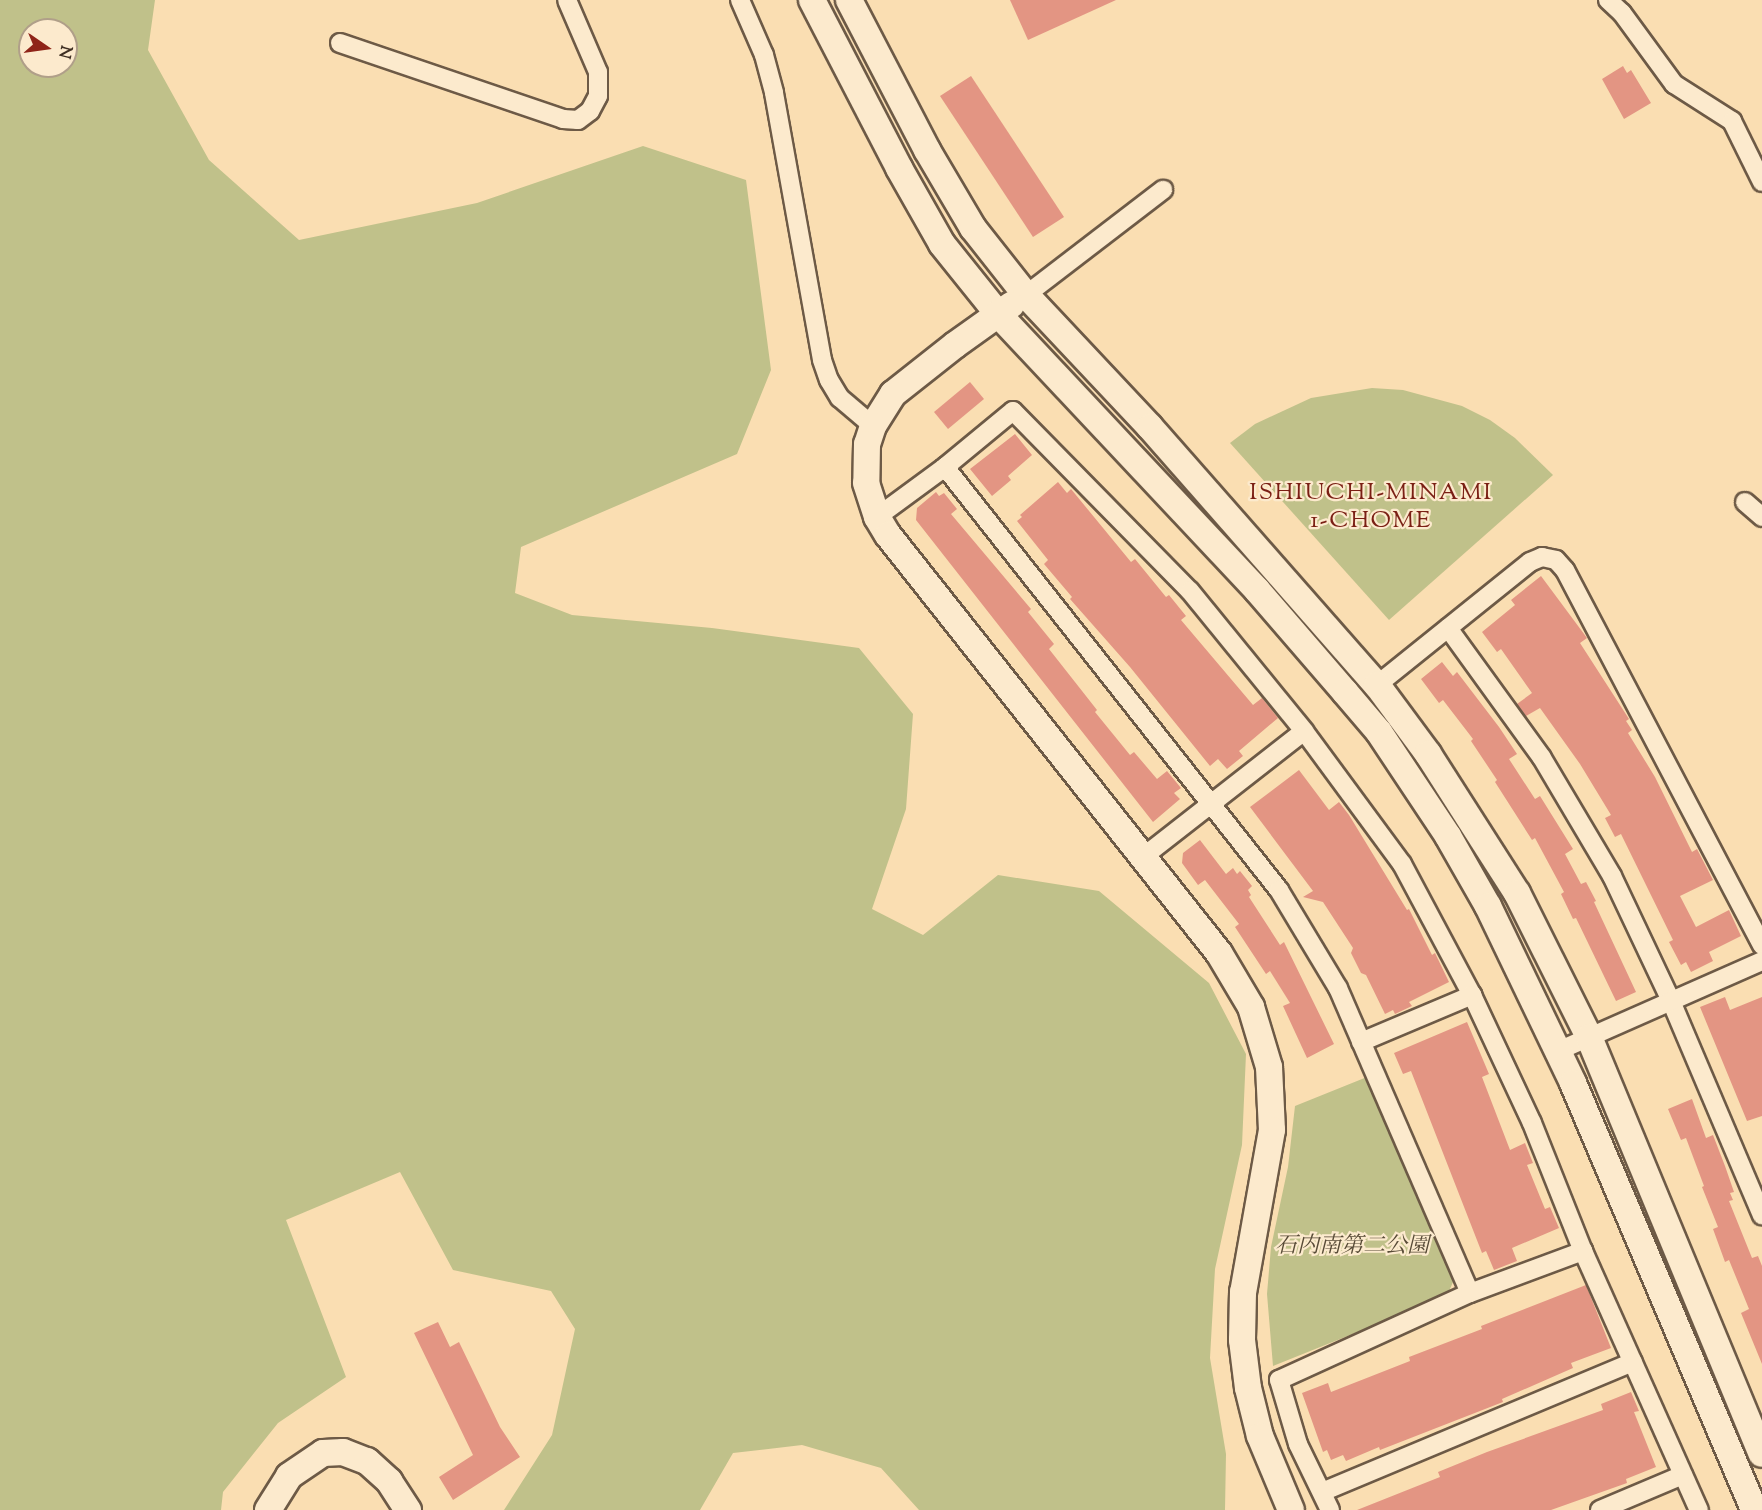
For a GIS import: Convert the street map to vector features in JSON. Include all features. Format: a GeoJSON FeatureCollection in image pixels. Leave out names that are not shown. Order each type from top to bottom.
{"type":"FeatureCollection","features":[{"type":"Feature","properties":{"kind":"street"},"geometry":{"type":"LineString","coordinates":[[340,43],[563,119],[578,120],[590,111],[598,96],[598,72],[567,0]]}},
{"type":"Feature","properties":{"kind":"street"},"geometry":{"type":"LineString","coordinates":[[740,0],[764,55],[774,93],[822,360],[829,380],[840,398],[873,426]]}},
{"type":"Feature","properties":{"kind":"street"},"geometry":{"type":"LineString","coordinates":[[812,0],[899,168],[942,243],[998,314],[1257,590],[1378,732],[1448,836],[1482,896],[1558,1051],[1754,1510]]}},
{"type":"Feature","properties":{"kind":"street"},"geometry":{"type":"LineString","coordinates":[[849,0],[948,188],[973,228],[1026,295],[1150,427],[1377,685],[1428,754],[1517,893],[1589,1037],[1762,1454]]}},
{"type":"Feature","properties":{"kind":"street"},"geometry":{"type":"LineString","coordinates":[[1608,0],[1622,13],[1674,84],[1732,121],[1762,182]]}},
{"type":"Feature","properties":{"kind":"street"},"geometry":{"type":"LineString","coordinates":[[1163,190],[893,393],[873,426],[865,463],[866,483],[876,517],[1237,979],[1251,1007],[1269,1067],[1272,1130],[1247,1263],[1243,1292],[1242,1340],[1248,1389],[1260,1436],[1291,1510]]}},
{"type":"Feature","properties":{"kind":"street"},"geometry":{"type":"LineString","coordinates":[[876,517],[945,467],[1013,411],[1190,591],[1304,731],[1402,864],[1472,995],[1532,1123],[1583,1251],[1699,1510]]}},
{"type":"Feature","properties":{"kind":"street"},"geometry":{"type":"LineString","coordinates":[[945,467],[1279,890],[1338,988],[1470,1293]]}},
{"type":"Feature","properties":{"kind":"street"},"geometry":{"type":"LineString","coordinates":[[1745,502],[1762,517]]}},
{"type":"Feature","properties":{"kind":"street"},"geometry":{"type":"LineString","coordinates":[[1377,685],[1530,562],[1542,557],[1556,560],[1762,945]]}},
{"type":"Feature","properties":{"kind":"street"},"geometry":{"type":"LineString","coordinates":[[1448,628],[1542,758],[1612,876],[1671,1001],[1762,1215]]}},
{"type":"Feature","properties":{"kind":"street"},"geometry":{"type":"LineString","coordinates":[[1143,857],[1304,731]]}},
{"type":"Feature","properties":{"kind":"street"},"geometry":{"type":"LineString","coordinates":[[1558,1051],[1762,961]]}},
{"type":"Feature","properties":{"kind":"street"},"geometry":{"type":"LineString","coordinates":[[1361,1042],[1472,995]]}},
{"type":"Feature","properties":{"kind":"street"},"geometry":{"type":"LineString","coordinates":[[1330,1510],[1298,1444],[1279,1380],[1470,1293],[1583,1251]]}},
{"type":"Feature","properties":{"kind":"street"},"geometry":{"type":"LineString","coordinates":[[1322,1492],[1633,1362]]}},
{"type":"Feature","properties":{"kind":"street"},"geometry":{"type":"LineString","coordinates":[[268,1510],[289,1476],[323,1453],[343,1452],[367,1461],[374,1467],[389,1481],[408,1510]]}},
{"type":"Feature","properties":{"kind":"street"},"geometry":{"type":"LineString","coordinates":[[1600,1510],[1683,1475]]}},
{"type":"Feature","properties":{"kind":"green space"},"geometry":{"type":"Polygon","coordinates":[[[0,0],[155,0],[148,50],[209,160],[299,240],[477,203],[643,146],[746,180],[771,370],[737,454],[521,547],[515,593],[572,615],[712,628],[859,648],[913,714],[906,809],[872,909],[923,935],[998,875],[1099,891],[1209,983],[1246,1054],[1242,1145],[1215,1269],[1210,1358],[1226,1454],[1225,1510],[919,1510],[881,1468],[802,1445],[733,1453],[700,1510],[504,1510],[552,1435],[575,1329],[551,1291],[453,1270],[400,1172],[286,1220],[346,1377],[278,1423],[223,1492],[221,1510],[0,1510],[0,0]]]}},
{"type":"Feature","properties":{"kind":"green space"},"geometry":{"type":"Polygon","coordinates":[[[1372,388],[1403,390],[1462,406],[1490,420],[1515,438],[1553,475],[1389,620],[1230,443],[1255,424],[1311,398],[1372,388]]]}},
{"type":"Feature","properties":{"kind":"green space","name":"石内南第二公園"},"geometry":{"type":"Polygon","coordinates":[[[1367,1077],[1453,1282],[1447,1296],[1273,1366],[1267,1294],[1271,1247],[1288,1167],[1295,1106],[1367,1077]]]}},
{"type":"Feature","properties":{"kind":"building"},"geometry":{"type":"Polygon","coordinates":[[[1010,0],[1116,0],[1028,40],[1010,0]]]}},
{"type":"Feature","properties":{"kind":"building"},"geometry":{"type":"Polygon","coordinates":[[[1623,66],[1627,73],[1631,70],[1651,103],[1624,119],[1602,79],[1623,66]]]}},
{"type":"Feature","properties":{"kind":"building"},"geometry":{"type":"Polygon","coordinates":[[[971,76],[1064,217],[1033,237],[940,96],[971,76]]]}},
{"type":"Feature","properties":{"kind":"building"},"geometry":{"type":"Polygon","coordinates":[[[970,382],[984,399],[948,429],[934,412],[970,382]]]}},
{"type":"Feature","properties":{"kind":"building"},"geometry":{"type":"Polygon","coordinates":[[[1015,434],[1032,455],[1008,476],[1011,480],[992,496],[970,469],[1015,434]]]}},
{"type":"Feature","properties":{"kind":"building"},"geometry":{"type":"Polygon","coordinates":[[[1058,482],[1067,493],[1071,489],[1131,562],[1135,559],[1166,597],[1169,595],[1186,616],[1181,620],[1253,705],[1262,698],[1278,718],[1239,751],[1243,756],[1227,769],[1218,759],[1210,766],[1130,667],[1070,599],[1072,597],[1044,564],[1048,560],[1017,521],[1022,517],[1020,515],[1058,482]]]}},
{"type":"Feature","properties":{"kind":"building"},"geometry":{"type":"Polygon","coordinates":[[[936,492],[939,496],[944,493],[957,509],[951,514],[1031,609],[1028,612],[1054,644],[1049,649],[1130,755],[1134,752],[1157,779],[1167,771],[1181,788],[1174,793],[1180,799],[1153,822],[916,520],[917,508],[936,492]]]}},
{"type":"Feature","properties":{"kind":"building"},"geometry":{"type":"Polygon","coordinates":[[[1541,576],[1587,638],[1580,643],[1629,719],[1626,721],[1632,730],[1628,733],[1655,777],[1692,852],[1697,849],[1713,880],[1680,896],[1696,927],[1729,910],[1741,936],[1709,952],[1713,961],[1691,972],[1686,962],[1681,965],[1669,942],[1673,940],[1621,834],[1615,837],[1605,818],[1611,815],[1580,764],[1540,708],[1526,716],[1517,704],[1532,693],[1501,649],[1497,652],[1482,632],[1515,605],[1511,600],[1541,576]]]}},
{"type":"Feature","properties":{"kind":"building"},"geometry":{"type":"Polygon","coordinates":[[[1442,662],[1453,676],[1457,672],[1499,727],[1517,754],[1509,759],[1535,799],[1540,796],[1573,849],[1565,854],[1581,884],[1586,882],[1596,901],[1594,902],[1636,992],[1616,1001],[1576,918],[1573,919],[1561,894],[1564,892],[1535,838],[1532,840],[1495,782],[1497,780],[1471,741],[1473,739],[1443,700],[1439,703],[1421,679],[1442,662]]]}},
{"type":"Feature","properties":{"kind":"building"},"geometry":{"type":"Polygon","coordinates":[[[1299,770],[1329,810],[1339,802],[1349,815],[1407,910],[1409,909],[1432,955],[1435,953],[1449,982],[1409,1002],[1412,1006],[1395,1014],[1393,1010],[1385,1014],[1366,975],[1361,973],[1351,953],[1353,948],[1323,902],[1303,897],[1313,891],[1250,807],[1299,770]]]}},
{"type":"Feature","properties":{"kind":"building"},"geometry":{"type":"Polygon","coordinates":[[[1200,840],[1226,874],[1233,868],[1237,874],[1240,871],[1252,886],[1248,890],[1251,895],[1249,897],[1280,945],[1284,942],[1334,1044],[1307,1058],[1283,1006],[1290,1003],[1270,971],[1266,974],[1235,927],[1239,924],[1205,880],[1198,885],[1182,863],[1183,853],[1200,840]]]}},
{"type":"Feature","properties":{"kind":"building"},"geometry":{"type":"Polygon","coordinates":[[[1725,997],[1730,1010],[1762,997],[1762,1116],[1747,1121],[1700,1007],[1725,997]]]}},
{"type":"Feature","properties":{"kind":"building"},"geometry":{"type":"Polygon","coordinates":[[[1467,1022],[1489,1074],[1482,1077],[1510,1150],[1525,1143],[1533,1163],[1527,1165],[1545,1209],[1550,1207],[1559,1228],[1512,1248],[1517,1261],[1494,1270],[1486,1251],[1482,1253],[1411,1071],[1403,1074],[1394,1053],[1467,1022]]]}},
{"type":"Feature","properties":{"kind":"building"},"geometry":{"type":"Polygon","coordinates":[[[1692,1099],[1706,1138],[1713,1135],[1725,1166],[1734,1192],[1730,1193],[1733,1200],[1729,1201],[1752,1258],[1758,1256],[1762,1266],[1762,1364],[1741,1313],[1749,1309],[1729,1260],[1725,1262],[1713,1229],[1718,1227],[1702,1187],[1704,1186],[1686,1138],[1681,1140],[1668,1109],[1692,1099]]]}},
{"type":"Feature","properties":{"kind":"building"},"geometry":{"type":"Polygon","coordinates":[[[1586,1285],[1611,1348],[1571,1363],[1573,1368],[1502,1399],[1503,1402],[1380,1450],[1379,1447],[1346,1461],[1343,1455],[1331,1460],[1327,1450],[1323,1452],[1302,1393],[1328,1383],[1331,1392],[1410,1361],[1409,1357],[1482,1329],[1481,1326],[1586,1285]]]}},
{"type":"Feature","properties":{"kind":"building"},"geometry":{"type":"Polygon","coordinates":[[[438,1322],[450,1347],[459,1342],[500,1427],[520,1457],[453,1500],[439,1477],[473,1455],[414,1333],[438,1322]]]}},
{"type":"Feature","properties":{"kind":"building"},"geometry":{"type":"Polygon","coordinates":[[[1631,1392],[1639,1411],[1634,1412],[1656,1467],[1626,1479],[1627,1483],[1551,1510],[1357,1510],[1440,1477],[1438,1472],[1487,1452],[1603,1410],[1601,1404],[1631,1392]]]}},
{"type":"Feature","properties":{"kind":"district","name":"ISHIUCHI-MINAMI 1-CHOME"},"geometry":{"type":"Point","coordinates":[1371,508]}}]}
